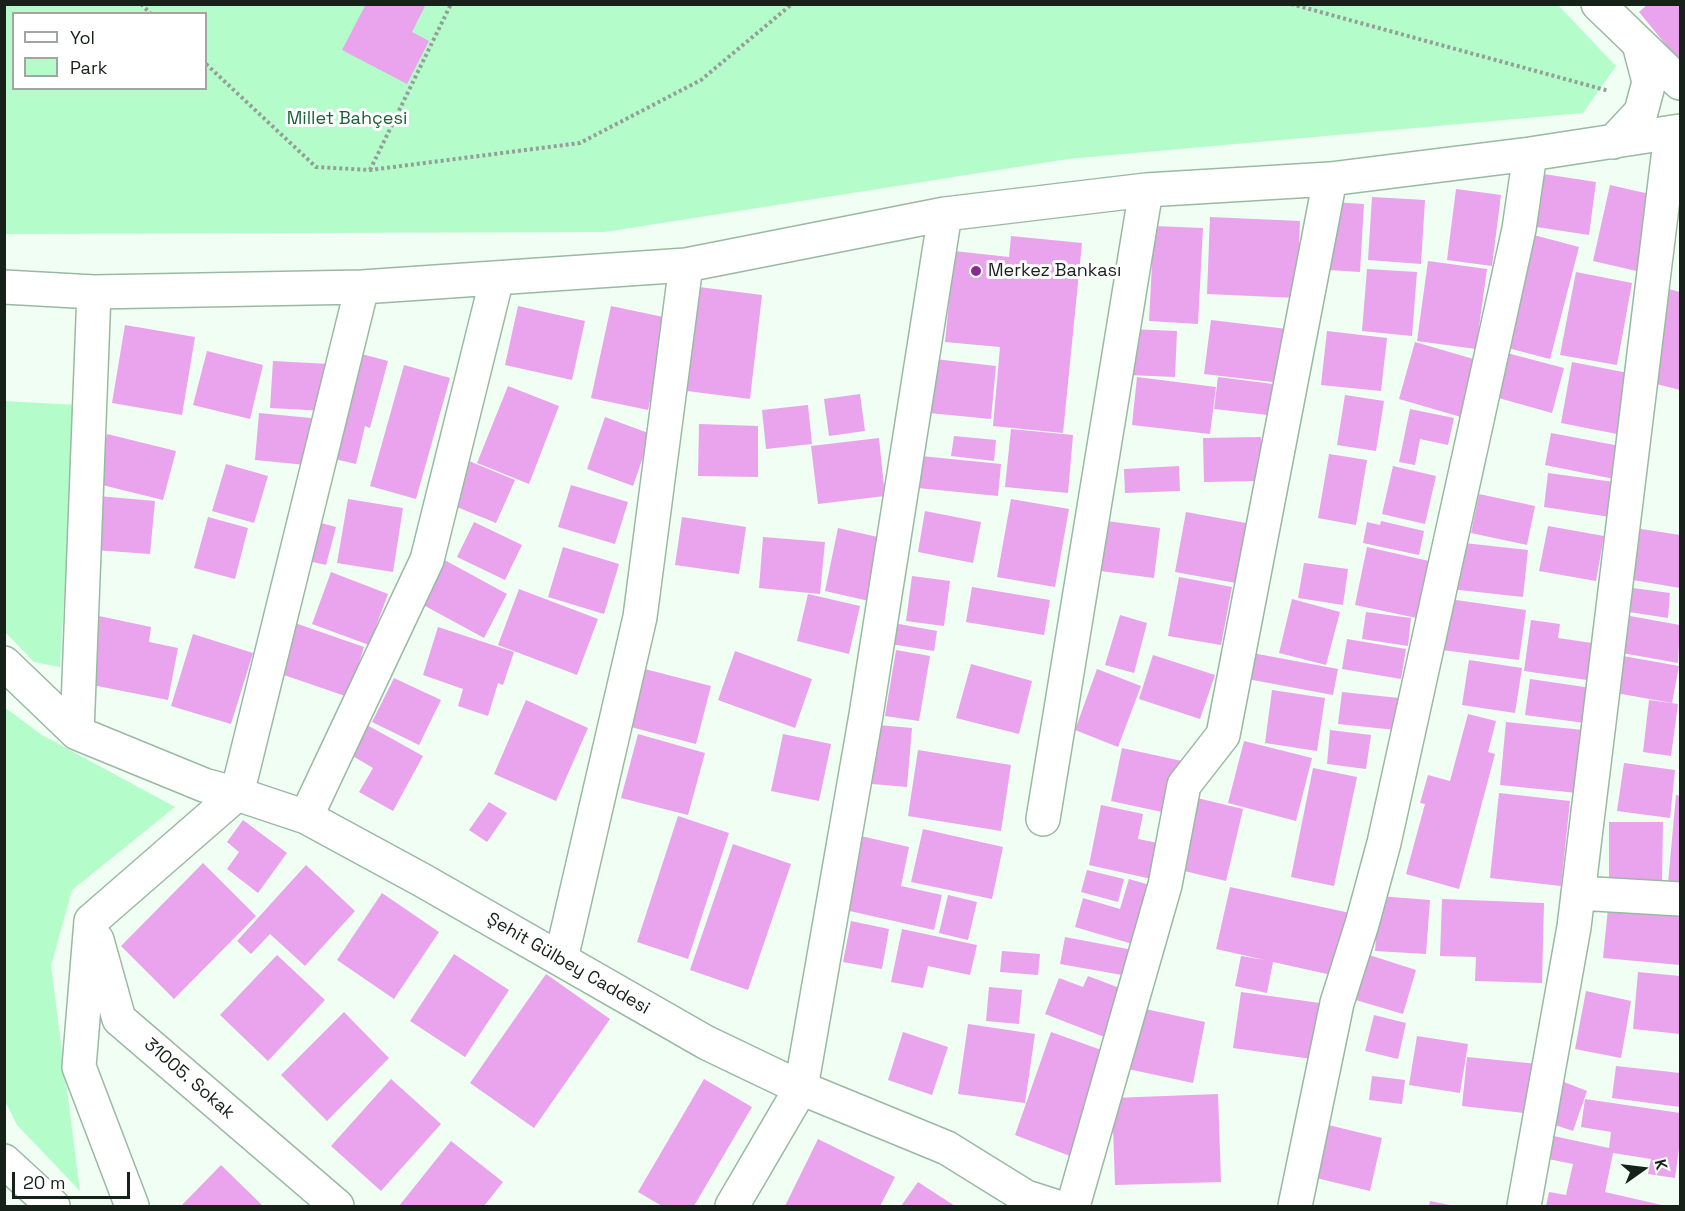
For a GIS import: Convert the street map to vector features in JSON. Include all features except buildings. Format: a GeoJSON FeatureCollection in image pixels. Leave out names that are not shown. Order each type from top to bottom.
{"type":"FeatureCollection","features":[{"type":"Feature","properties":{"kind":"street"},"geometry":{"type":"LineString","coordinates":[[1598,4],[1680,84]]}},
{"type":"Feature","properties":{"kind":"street"},"geometry":{"type":"LineString","coordinates":[[1613,142],[1641,112],[1644,101],[1649,82],[1639,44]]}},
{"type":"Feature","properties":{"kind":"street"},"geometry":{"type":"LineString","coordinates":[[4,287],[94,292],[362,287],[686,264],[945,214],[1146,190],[1330,179],[1530,154],[1676,132],[1574,927],[1524,1206]]}},
{"type":"Feature","properties":{"kind":"street"},"geometry":{"type":"LineString","coordinates":[[1295,1206],[1338,1003],[1386,832],[1517,240],[1530,154]]}},
{"type":"Feature","properties":{"kind":"street"},"geometry":{"type":"LineString","coordinates":[[1073,1206],[1165,885],[1184,785],[1223,735],[1330,179]]}},
{"type":"Feature","properties":{"kind":"street"},"geometry":{"type":"LineString","coordinates":[[1043,819],[1146,190]]}},
{"type":"Feature","properties":{"kind":"street"},"geometry":{"type":"LineString","coordinates":[[732,1206],[801,1089],[868,703],[945,214]]}},
{"type":"Feature","properties":{"kind":"street"},"geometry":{"type":"LineString","coordinates":[[561,959],[640,617],[686,264]]}},
{"type":"Feature","properties":{"kind":"street"},"geometry":{"type":"LineString","coordinates":[[306,817],[427,560],[497,278]]}},
{"type":"Feature","properties":{"kind":"street"},"geometry":{"type":"LineString","coordinates":[[132,1206],[79,1067],[91,921],[237,794],[362,287]]}},
{"type":"Feature","properties":{"kind":"street"},"geometry":{"type":"LineString","coordinates":[[77,733],[94,292]]}},
{"type":"Feature","properties":{"kind":"street"},"geometry":{"type":"LineString","coordinates":[[4,663],[77,733]]}},
{"type":"Feature","properties":{"kind":"street","name":"Şehit Gülbey Caddesi"},"geometry":{"type":"LineString","coordinates":[[77,733],[204,785],[306,817],[422,880],[707,1043],[801,1089],[946,1148],[1026,1197],[1054,1206]]}},
{"type":"Feature","properties":{"kind":"street"},"geometry":{"type":"LineString","coordinates":[[1578,893],[1680,899]]}},
{"type":"Feature","properties":{"kind":"street","name":"31005. Sokak"},"geometry":{"type":"LineString","coordinates":[[91,921],[119,1019],[337,1206]]}},
{"type":"Feature","properties":{"kind":"street"},"geometry":{"type":"LineString","coordinates":[[4,1161],[53,1206]]}},
{"type":"Feature","properties":{"kind":"path"},"geometry":{"type":"LineString","coordinates":[[370,170],[451,4]]}},
{"type":"Feature","properties":{"kind":"path"},"geometry":{"type":"LineString","coordinates":[[207,65],[316,166],[370,170],[580,143],[701,80],[792,4]]}},
{"type":"Feature","properties":{"kind":"path"},"geometry":{"type":"LineString","coordinates":[[1291,4],[1644,101]]}},
{"type":"Feature","properties":{"kind":"green space","name":"Millet Bahçesi"},"geometry":{"type":"Polygon","coordinates":[[[1557,4],[1616,66],[1583,113],[1068,159],[605,232],[5,234],[4,5],[1557,4]]]}},
{"type":"Feature","properties":{"kind":"green space"},"geometry":{"type":"Polygon","coordinates":[[[4,401],[76,405],[60,667],[34,662],[5,632],[4,401]]]}},
{"type":"Feature","properties":{"kind":"green space"},"geometry":{"type":"Polygon","coordinates":[[[4,707],[42,735],[175,807],[72,890],[51,966],[80,1191],[17,1125],[5,1101],[4,707]]]}},
{"type":"Feature","properties":{"kind":"place","name":"Merkez Bankası"},"geometry":{"type":"Point","coordinates":[976,271]}}]}
